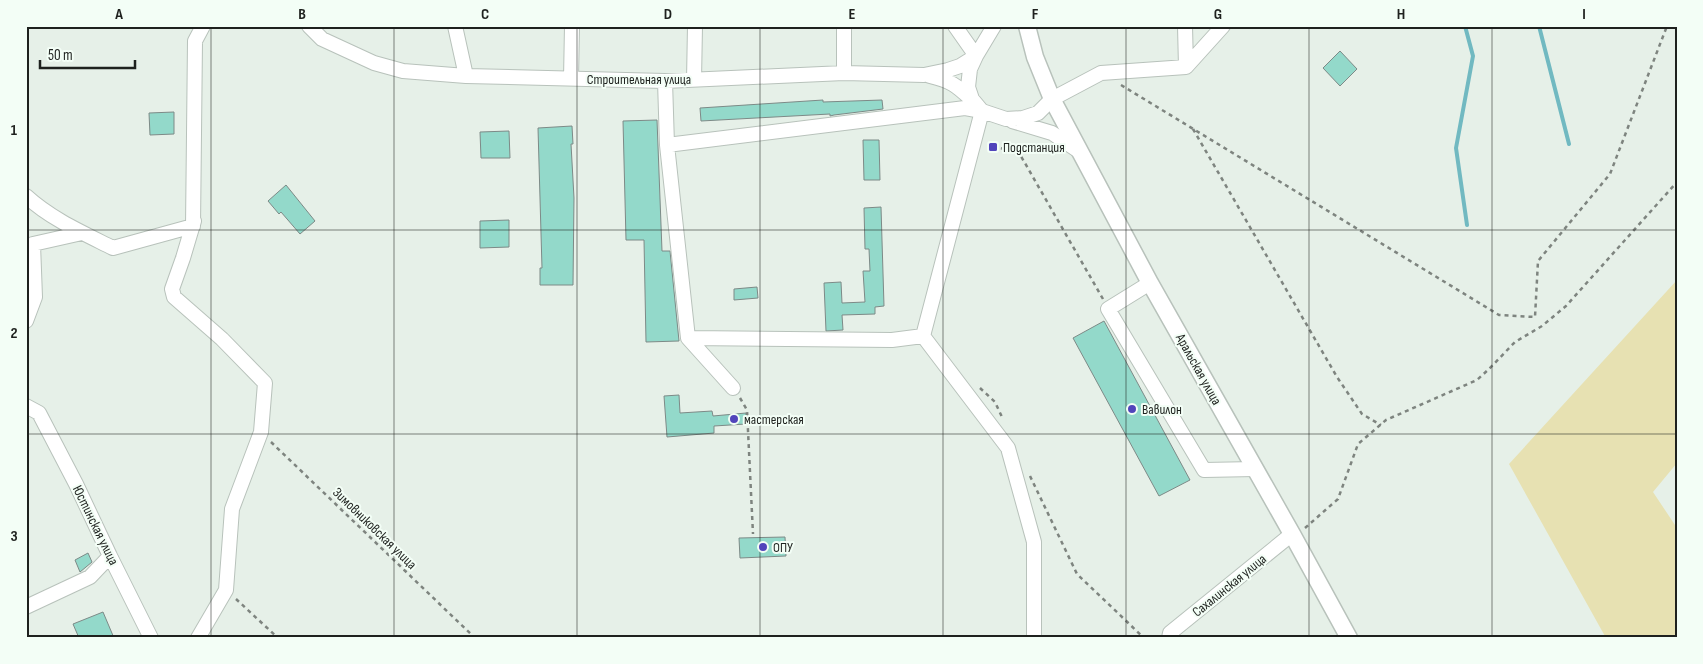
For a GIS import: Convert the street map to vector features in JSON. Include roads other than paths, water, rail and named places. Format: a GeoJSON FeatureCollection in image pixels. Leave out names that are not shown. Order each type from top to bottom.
{"type":"FeatureCollection","features":[{"type":"Feature","properties":{"kind":"main road","name":"Аральская улица"},"geometry":{"type":"LineString","coordinates":[[1026,27],[1035,57],[1052,99],[1150,283],[1292,534],[1348,638]]}},
{"type":"Feature","properties":{"kind":"street"},"geometry":{"type":"LineString","coordinates":[[198,638],[226,590],[232,509],[261,432],[265,383],[222,339],[174,297],[172,289],[193,224],[195,41],[203,26]]}},
{"type":"Feature","properties":{"kind":"street","name":"Строительная улица"},"geometry":{"type":"LineString","coordinates":[[309,26],[322,39],[374,64],[403,71],[466,76],[666,81],[844,73],[924,75],[960,66],[976,56]]}},
{"type":"Feature","properties":{"kind":"street"},"geometry":{"type":"LineString","coordinates":[[455,26],[466,76]]}},
{"type":"Feature","properties":{"kind":"street"},"geometry":{"type":"LineString","coordinates":[[571,79],[572,26]]}},
{"type":"Feature","properties":{"kind":"street"},"geometry":{"type":"LineString","coordinates":[[694,26],[694,80]]}},
{"type":"Feature","properties":{"kind":"street"},"geometry":{"type":"LineString","coordinates":[[844,26],[844,73]]}},
{"type":"Feature","properties":{"kind":"street"},"geometry":{"type":"LineString","coordinates":[[955,26],[976,56]]}},
{"type":"Feature","properties":{"kind":"street","name":"Строительная улица"},"geometry":{"type":"LineString","coordinates":[[972,99],[968,87],[970,69],[994,26]]}},
{"type":"Feature","properties":{"kind":"street"},"geometry":{"type":"LineString","coordinates":[[1185,26],[1186,68]]}},
{"type":"Feature","properties":{"kind":"street"},"geometry":{"type":"LineString","coordinates":[[1006,119],[1023,118],[1038,113],[1052,99],[1101,73],[1186,68],[1223,26]]}},
{"type":"Feature","properties":{"kind":"street"},"geometry":{"type":"LineString","coordinates":[[924,75],[948,80],[972,99],[982,111]]}},
{"type":"Feature","properties":{"kind":"street"},"geometry":{"type":"LineString","coordinates":[[666,81],[667,145],[688,338],[733,388]]}},
{"type":"Feature","properties":{"kind":"street"},"geometry":{"type":"LineString","coordinates":[[667,145],[965,108],[982,111],[1052,133],[1081,153]]}},
{"type":"Feature","properties":{"kind":"street"},"geometry":{"type":"LineString","coordinates":[[923,336],[982,111]]}},
{"type":"Feature","properties":{"kind":"street"},"geometry":{"type":"LineString","coordinates":[[26,196],[40,208],[82,233],[113,248],[193,224]]}},
{"type":"Feature","properties":{"kind":"street"},"geometry":{"type":"LineString","coordinates":[[26,320],[35,297],[30,242],[82,233]]}},
{"type":"Feature","properties":{"kind":"street"},"geometry":{"type":"LineString","coordinates":[[1150,283],[1108,309],[1204,470],[1255,469]]}},
{"type":"Feature","properties":{"kind":"street"},"geometry":{"type":"LineString","coordinates":[[688,338],[892,340],[923,336]]}},
{"type":"Feature","properties":{"kind":"street"},"geometry":{"type":"LineString","coordinates":[[923,336],[1008,448],[1034,542],[1034,638]]}},
{"type":"Feature","properties":{"kind":"street","name":"Юстинская улица"},"geometry":{"type":"LineString","coordinates":[[26,406],[39,414],[76,484],[151,638]]}},
{"type":"Feature","properties":{"kind":"street","name":"Сахалинская улица"},"geometry":{"type":"LineString","coordinates":[[1168,638],[1170,633],[1292,534]]}},
{"type":"Feature","properties":{"kind":"street"},"geometry":{"type":"LineString","coordinates":[[26,607],[90,576],[110,556]]}},
{"type":"Feature","properties":{"kind":"waterway"},"geometry":{"type":"LineString","coordinates":[[1465,26],[1473,56],[1456,148],[1467,225]]}},
{"type":"Feature","properties":{"kind":"waterway"},"geometry":{"type":"LineString","coordinates":[[1539,26],[1569,144]]}},
{"type":"Feature","properties":{"kind":"place","name":"Подстанция"},"geometry":{"type":"Point","coordinates":[993,147]}},
{"type":"Feature","properties":{"kind":"place","name":"Вавилон"},"geometry":{"type":"Point","coordinates":[1132,409]}},
{"type":"Feature","properties":{"kind":"place","name":"мастерская"},"geometry":{"type":"Point","coordinates":[734,419]}},
{"type":"Feature","properties":{"kind":"place","name":"ОПУ"},"geometry":{"type":"Point","coordinates":[763,547]}}]}
